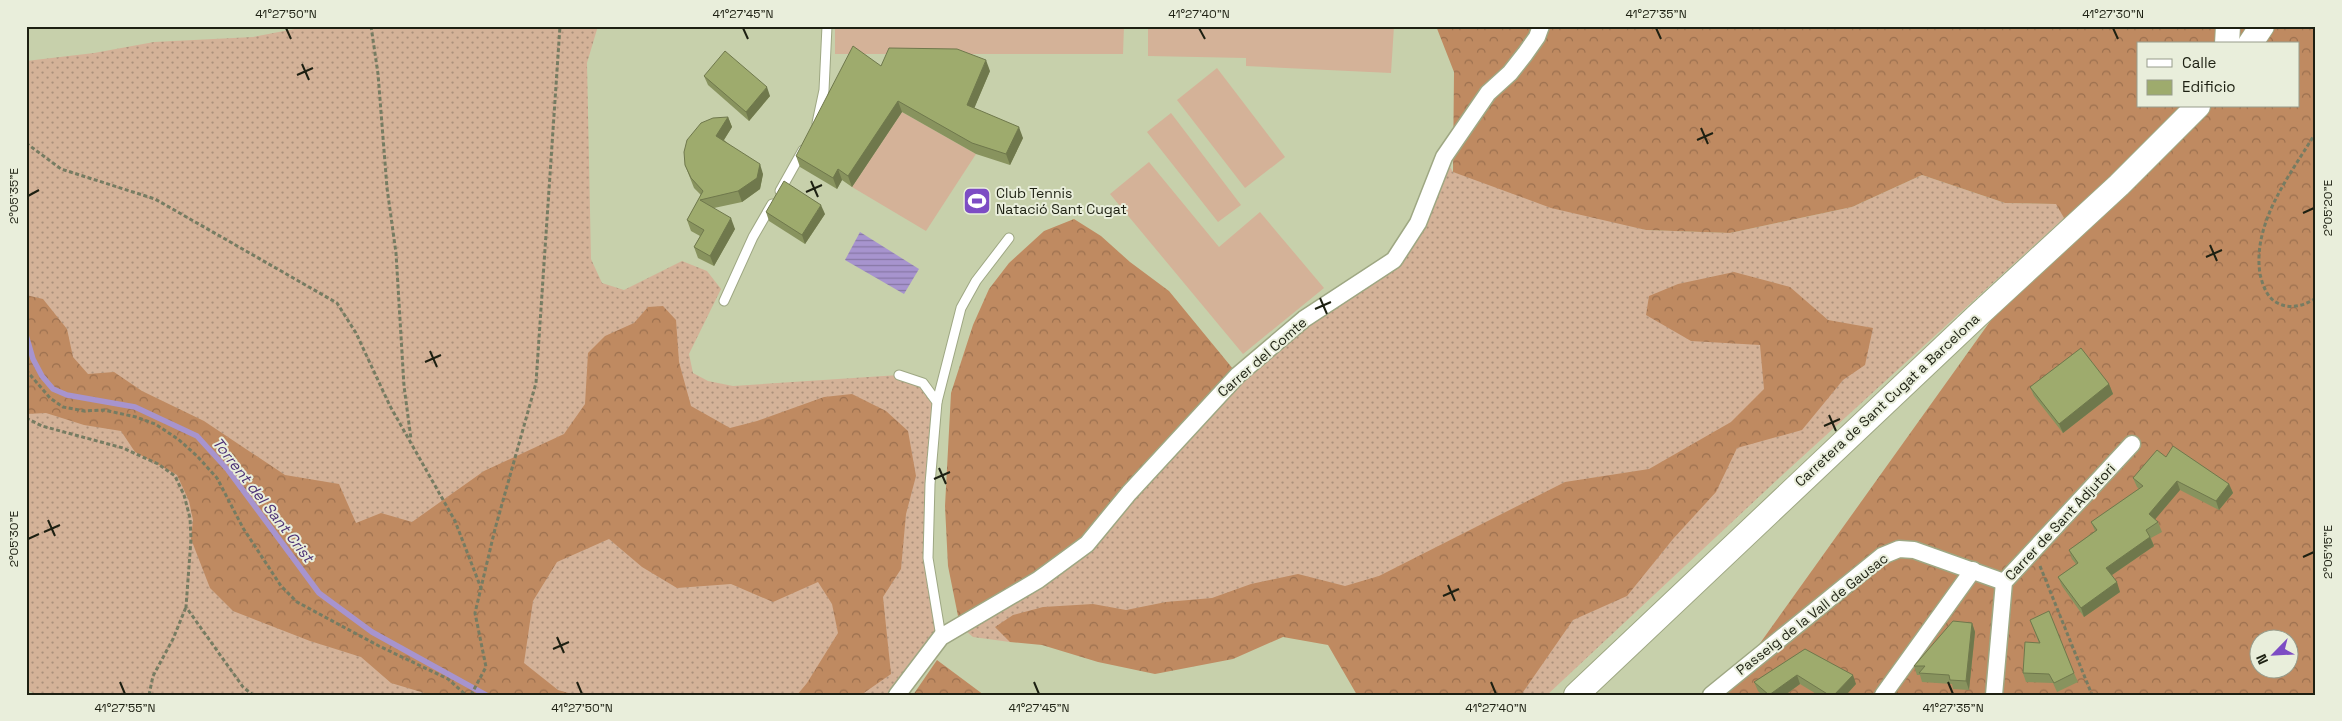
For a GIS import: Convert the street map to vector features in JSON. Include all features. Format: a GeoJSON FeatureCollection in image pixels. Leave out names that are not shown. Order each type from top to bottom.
{"type":"FeatureCollection","features":[{"type":"Feature","properties":{"kind":"main road"},"geometry":{"type":"LineString","coordinates":[[2227,42],[2228,26]]}},
{"type":"Feature","properties":{"kind":"main road","name":"Carretera de Sant Cugat a Barcelona"},"geometry":{"type":"LineString","coordinates":[[1576,695],[1927,363],[2120,186],[2196,108]]}},
{"type":"Feature","properties":{"kind":"street","name":"Carrer del Comte"},"geometry":{"type":"LineString","coordinates":[[897,695],[941,638],[1038,580],[1087,544],[1129,493],[1232,380],[1304,319],[1394,260],[1418,223],[1444,157],[1488,93],[1510,73],[1525,54],[1537,37],[1541,26]]}},
{"type":"Feature","properties":{"kind":"street","name":"Carrer de Sant Adjutori"},"geometry":{"type":"LineString","coordinates":[[1994,695],[2004,582],[2132,444]]}},
{"type":"Feature","properties":{"kind":"street","name":"Passeig de la Vall de Gausac"},"geometry":{"type":"LineString","coordinates":[[1711,695],[1882,556],[1899,549],[1914,550],[2004,582]]}},
{"type":"Feature","properties":{"kind":"street"},"geometry":{"type":"LineString","coordinates":[[1883,695],[1973,570]]}},
{"type":"Feature","properties":{"kind":"lane"},"geometry":{"type":"LineString","coordinates":[[724,301],[753,237],[815,128],[824,90],[827,26]]}},
{"type":"Feature","properties":{"kind":"lane"},"geometry":{"type":"LineString","coordinates":[[941,638],[928,558],[930,484],[937,402],[962,308],[976,281],[1009,238]]}},
{"type":"Feature","properties":{"kind":"lane"},"geometry":{"type":"LineString","coordinates":[[899,375],[923,383],[937,402]]}},
{"type":"Feature","properties":{"kind":"path"},"geometry":{"type":"LineString","coordinates":[[371,26],[378,74],[387,188],[396,253],[404,386],[411,442]]}},
{"type":"Feature","properties":{"kind":"path"},"geometry":{"type":"LineString","coordinates":[[471,695],[486,667],[475,613],[495,529],[536,383],[560,26]]}},
{"type":"Feature","properties":{"kind":"path"},"geometry":{"type":"LineString","coordinates":[[2316,132],[2272,206],[2260,242],[2259,268],[2261,283],[2270,298],[2281,306],[2293,307],[2307,304],[2316,298]]}},
{"type":"Feature","properties":{"kind":"path"},"geometry":{"type":"LineString","coordinates":[[26,143],[61,169],[155,199],[337,303],[356,334],[390,406],[455,521],[481,589]]}},
{"type":"Feature","properties":{"kind":"path"},"geometry":{"type":"LineString","coordinates":[[26,370],[50,398],[63,407],[84,411],[104,410],[136,417],[155,424],[178,439],[217,478],[243,528],[281,586],[297,602],[387,650],[448,678],[466,695]]}},
{"type":"Feature","properties":{"kind":"path"},"geometry":{"type":"LineString","coordinates":[[26,418],[42,426],[123,448],[158,464],[175,476],[184,495],[190,518],[191,539],[186,607],[173,639],[153,676],[149,695]]}},
{"type":"Feature","properties":{"kind":"path"},"geometry":{"type":"LineString","coordinates":[[2034,550],[2092,695]]}},
{"type":"Feature","properties":{"kind":"path"},"geometry":{"type":"LineString","coordinates":[[186,607],[243,686],[252,695]]}},
{"type":"Feature","properties":{"kind":"shaded area"},"geometry":{"type":"Polygon","coordinates":[[[310,26],[598,26],[587,63],[591,259],[602,283],[624,290],[682,261],[707,271],[721,289],[689,354],[693,373],[708,381],[733,386],[899,375],[923,383],[937,402],[928,558],[941,637],[897,695],[38,695],[26,690],[26,61],[94,53],[154,42],[253,37],[310,26]]]}},
{"type":"Feature","properties":{"kind":"shaded area"},"geometry":{"type":"Polygon","coordinates":[[[835,26],[1124,26],[1123,54],[835,54],[835,26]]]}},
{"type":"Feature","properties":{"kind":"shaded area"},"geometry":{"type":"Polygon","coordinates":[[[1148,26],[1394,26],[1391,73],[1246,66],[1246,58],[1148,56],[1148,26]]]}},
{"type":"Feature","properties":{"kind":"shaded area"},"geometry":{"type":"Polygon","coordinates":[[[1217,68],[1285,157],[1245,188],[1177,100],[1217,68]]]}},
{"type":"Feature","properties":{"kind":"shaded area"},"geometry":{"type":"Polygon","coordinates":[[[902,112],[976,154],[926,231],[852,187],[902,112]]]}},
{"type":"Feature","properties":{"kind":"shaded area"},"geometry":{"type":"Polygon","coordinates":[[[1171,113],[1241,205],[1218,222],[1147,132],[1171,113]]]}},
{"type":"Feature","properties":{"kind":"shaded area"},"geometry":{"type":"Polygon","coordinates":[[[1444,157],[1453,172],[1646,230],[1730,233],[1852,207],[1922,175],[2005,203],[2057,204],[2064,218],[1778,479],[1547,695],[1449,695],[1399,617],[1072,629],[1010,642],[973,637],[960,626],[1232,380],[1394,260],[1444,157]]]}},
{"type":"Feature","properties":{"kind":"shaded area"},"geometry":{"type":"Polygon","coordinates":[[[1149,162],[1219,247],[1260,212],[1324,288],[1243,354],[1110,194],[1149,162]]]}},
{"type":"Feature","properties":{"kind":"shaded area"},"geometry":{"type":"Polygon","coordinates":[[[860,232],[919,269],[904,294],[845,260],[860,232]]]}},
{"type":"Feature","properties":{"kind":"green space"},"geometry":{"type":"Polygon","coordinates":[[[1436,26],[2316,26],[2316,695],[1723,695],[2064,218],[2056,204],[2005,203],[1922,175],[1852,207],[1730,233],[1646,230],[1551,208],[1453,172],[1454,72],[1436,26]]]}},
{"type":"Feature","properties":{"kind":"green space"},"geometry":{"type":"Polygon","coordinates":[[[1074,219],[1101,236],[1130,262],[1169,291],[1238,375],[1087,544],[960,626],[948,566],[945,506],[951,393],[973,325],[989,289],[1009,263],[1044,231],[1074,219]]]}},
{"type":"Feature","properties":{"kind":"green space"},"geometry":{"type":"Polygon","coordinates":[[[1734,272],[1790,287],[1828,320],[1873,328],[1865,365],[1843,380],[1802,430],[1737,448],[1716,492],[1673,539],[1627,596],[1573,620],[1521,695],[1357,695],[1328,645],[1283,637],[1233,659],[1155,674],[1098,662],[1042,645],[1010,642],[995,627],[1013,615],[1043,607],[1093,604],[1126,610],[1166,602],[1212,598],[1251,584],[1298,574],[1345,586],[1379,576],[1565,482],[1649,469],[1731,422],[1764,389],[1760,345],[1691,341],[1646,315],[1649,296],[1678,284],[1734,272]]]}},
{"type":"Feature","properties":{"kind":"green space"},"geometry":{"type":"Polygon","coordinates":[[[26,295],[43,299],[67,329],[73,357],[88,374],[114,372],[142,391],[204,421],[285,475],[339,484],[356,523],[381,513],[412,522],[484,471],[564,434],[585,404],[588,353],[605,336],[634,323],[648,307],[663,306],[676,320],[679,362],[691,406],[730,428],[757,421],[824,397],[852,394],[886,411],[908,431],[916,476],[906,514],[901,569],[883,597],[891,674],[861,695],[797,695],[807,683],[838,633],[832,604],[818,582],[773,602],[731,584],[677,588],[642,567],[609,539],[557,562],[533,601],[524,663],[558,690],[575,695],[431,695],[391,683],[361,657],[310,641],[233,611],[210,588],[191,539],[193,520],[189,501],[177,475],[135,452],[121,431],[84,425],[46,413],[26,414],[26,295]]]}},
{"type":"Feature","properties":{"kind":"green space"},"geometry":{"type":"Polygon","coordinates":[[[937,660],[984,695],[913,695],[937,660]]]}},
{"type":"Feature","properties":{"kind":"building"},"geometry":{"type":"Polygon","coordinates":[[[853,46],[881,66],[889,48],[957,49],[986,60],[967,105],[1019,127],[1006,154],[972,143],[898,101],[848,176],[838,169],[833,178],[796,156],[853,46]]]}},
{"type":"Feature","properties":{"kind":"building"},"geometry":{"type":"Polygon","coordinates":[[[725,51],[767,87],[746,112],[704,76],[725,51]]]}},
{"type":"Feature","properties":{"kind":"building"},"geometry":{"type":"Polygon","coordinates":[[[728,117],[716,136],[760,164],[757,178],[738,191],[700,200],[731,218],[710,256],[694,247],[704,230],[687,220],[703,191],[691,178],[685,165],[684,152],[687,140],[701,123],[713,118],[728,117]]]}},
{"type":"Feature","properties":{"kind":"building"},"geometry":{"type":"Polygon","coordinates":[[[784,181],[821,205],[802,235],[766,212],[784,181]]]}},
{"type":"Feature","properties":{"kind":"building"},"geometry":{"type":"Polygon","coordinates":[[[2081,348],[2109,384],[2059,424],[2030,387],[2081,348]]]}},
{"type":"Feature","properties":{"kind":"building"},"geometry":{"type":"Polygon","coordinates":[[[2173,446],[2229,484],[2216,501],[2177,481],[2149,514],[2158,522],[2146,530],[2150,537],[2106,568],[2117,582],[2081,608],[2058,577],[2078,563],[2069,550],[2097,530],[2091,522],[2143,486],[2133,478],[2157,450],[2166,457],[2173,446]]]}},
{"type":"Feature","properties":{"kind":"building"},"geometry":{"type":"Polygon","coordinates":[[[2049,611],[2074,673],[2054,683],[2049,674],[2023,673],[2025,642],[2040,643],[2030,620],[2049,611]]]}},
{"type":"Feature","properties":{"kind":"building"},"geometry":{"type":"Polygon","coordinates":[[[1953,621],[1972,623],[1966,681],[1950,680],[1949,675],[1919,673],[1925,666],[1914,666],[1953,621]]]}},
{"type":"Feature","properties":{"kind":"building"},"geometry":{"type":"Polygon","coordinates":[[[1805,649],[1853,675],[1834,695],[1829,695],[1797,675],[1769,695],[1754,682],[1805,649]]]}},
{"type":"Feature","properties":{"kind":"waterway","name":"Torrent del Sant Crist"},"geometry":{"type":"LineString","coordinates":[[26,335],[33,359],[42,376],[53,389],[67,395],[135,407],[197,436],[228,470],[319,593],[372,632],[486,695]]}},
{"type":"Feature","properties":{"kind":"place","name":"Club Tennis Natació Sant Cugat"},"geometry":{"type":"Point","coordinates":[977,201]}}]}
